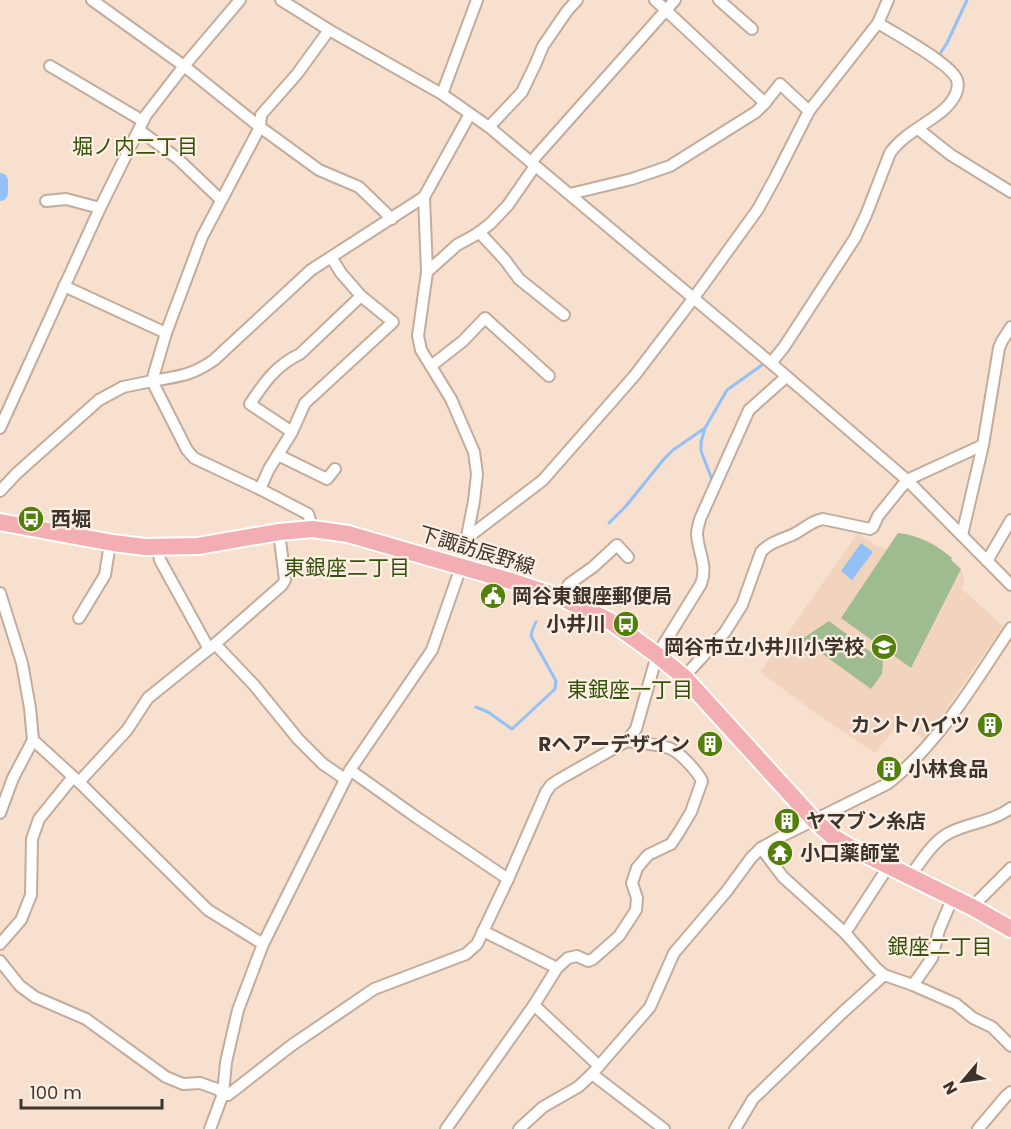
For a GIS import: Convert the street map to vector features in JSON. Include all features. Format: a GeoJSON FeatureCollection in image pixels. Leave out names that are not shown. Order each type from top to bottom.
{"type":"FeatureCollection","features":[{"type":"Feature","properties":{"kind":"main road","name":"下諏訪辰野線"},"geometry":{"type":"LineString","coordinates":[[0,522],[145,548],[198,546],[279,532],[313,529],[348,534],[562,598],[610,621],[684,677],[814,820],[833,837],[888,867],[972,907],[1011,930]]}},
{"type":"Feature","properties":{"kind":"street"},"geometry":{"type":"LineString","coordinates":[[92,0],[184,66],[261,128],[320,170],[359,187],[392,219]]}},
{"type":"Feature","properties":{"kind":"street"},"geometry":{"type":"LineString","coordinates":[[0,428],[100,208],[141,126],[184,66],[240,0]]}},
{"type":"Feature","properties":{"kind":"street"},"geometry":{"type":"LineString","coordinates":[[281,0],[442,94],[489,127],[907,480],[1011,585]]}},
{"type":"Feature","properties":{"kind":"street"},"geometry":{"type":"LineString","coordinates":[[442,94],[477,0]]}},
{"type":"Feature","properties":{"kind":"street"},"geometry":{"type":"LineString","coordinates":[[489,127],[522,92],[543,46],[577,0]]}},
{"type":"Feature","properties":{"kind":"street"},"geometry":{"type":"LineString","coordinates":[[655,0],[765,103]]}},
{"type":"Feature","properties":{"kind":"street"},"geometry":{"type":"LineString","coordinates":[[428,272],[457,245],[491,223],[508,205],[533,164],[675,0]]}},
{"type":"Feature","properties":{"kind":"street"},"geometry":{"type":"LineString","coordinates":[[719,0],[752,28]]}},
{"type":"Feature","properties":{"kind":"street"},"geometry":{"type":"LineString","coordinates":[[468,538],[543,480],[635,375],[758,209],[809,111],[878,23],[888,0]]}},
{"type":"Feature","properties":{"kind":"street"},"geometry":{"type":"LineString","coordinates":[[771,363],[784,347],[855,238],[890,153],[896,145],[938,115],[950,103],[957,88],[957,81],[952,72],[939,61],[878,23]]}},
{"type":"Feature","properties":{"kind":"street"},"geometry":{"type":"LineString","coordinates":[[313,529],[308,514],[194,458],[187,450],[152,381],[166,333],[202,237],[261,128],[261,115],[297,74],[329,30]]}},
{"type":"Feature","properties":{"kind":"street"},"geometry":{"type":"LineString","coordinates":[[50,66],[141,126],[221,200]]}},
{"type":"Feature","properties":{"kind":"street"},"geometry":{"type":"LineString","coordinates":[[570,194],[632,179],[670,166],[756,112],[780,84],[809,111]]}},
{"type":"Feature","properties":{"kind":"street"},"geometry":{"type":"LineString","coordinates":[[0,491],[99,400],[123,387],[182,376],[199,370],[214,360],[310,270],[424,197],[470,114]]}},
{"type":"Feature","properties":{"kind":"street"},"geometry":{"type":"LineString","coordinates":[[918,129],[951,155],[1011,192]]}},
{"type":"Feature","properties":{"kind":"street"},"geometry":{"type":"LineString","coordinates":[[210,1129],[223,1094],[226,1062],[238,1010],[263,944],[347,774],[432,650],[461,567],[468,538],[477,474],[474,452],[451,399],[421,350],[418,336],[428,272],[424,197]]}},
{"type":"Feature","properties":{"kind":"street"},"geometry":{"type":"LineString","coordinates":[[46,201],[66,199],[100,208]]}},
{"type":"Feature","properties":{"kind":"street"},"geometry":{"type":"LineString","coordinates":[[479,232],[519,279],[564,315]]}},
{"type":"Feature","properties":{"kind":"street"},"geometry":{"type":"LineString","coordinates":[[260,489],[269,469],[292,432],[305,403],[393,322],[361,296],[330,257]]}},
{"type":"Feature","properties":{"kind":"street"},"geometry":{"type":"LineString","coordinates":[[64,286],[166,333]]}},
{"type":"Feature","properties":{"kind":"street"},"geometry":{"type":"LineString","coordinates":[[292,432],[250,405],[265,381],[287,359],[300,354],[361,296]]}},
{"type":"Feature","properties":{"kind":"street"},"geometry":{"type":"LineString","coordinates":[[431,366],[464,341],[485,318],[549,376]]}},
{"type":"Feature","properties":{"kind":"street"},"geometry":{"type":"LineString","coordinates":[[963,535],[983,445],[999,348],[1011,327]]}},
{"type":"Feature","properties":{"kind":"street"},"geometry":{"type":"LineString","coordinates":[[0,961],[20,986],[35,998],[86,1019],[166,1077],[183,1083],[200,1083],[228,1095],[292,1045],[374,989],[466,954],[477,944],[551,785],[627,741],[636,729],[657,655],[704,576],[705,569],[697,535],[700,519],[749,410],[786,377]]}},
{"type":"Feature","properties":{"kind":"street"},"geometry":{"type":"LineString","coordinates":[[684,677],[725,632],[742,605],[761,552],[766,546],[793,534],[816,520],[823,519],[870,529],[907,480],[983,445]]}},
{"type":"Feature","properties":{"kind":"street"},"geometry":{"type":"LineString","coordinates":[[278,455],[327,479],[335,469]]}},
{"type":"Feature","properties":{"kind":"street"},"geometry":{"type":"LineString","coordinates":[[987,561],[1011,520]]}},
{"type":"Feature","properties":{"kind":"street"},"geometry":{"type":"LineString","coordinates":[[0,944],[21,920],[31,895],[32,839],[39,819],[76,779],[127,730],[148,698],[284,583],[279,532]]}},
{"type":"Feature","properties":{"kind":"street"},"geometry":{"type":"LineString","coordinates":[[79,618],[105,575],[110,543]]}},
{"type":"Feature","properties":{"kind":"street"},"geometry":{"type":"LineString","coordinates":[[562,598],[569,584],[593,567],[617,545],[628,557]]}},
{"type":"Feature","properties":{"kind":"street"},"geometry":{"type":"LineString","coordinates":[[158,548],[160,560],[212,646],[254,685],[298,739],[323,764],[347,774],[508,879]]}},
{"type":"Feature","properties":{"kind":"street"},"geometry":{"type":"LineString","coordinates":[[0,592],[22,663],[33,740],[13,778],[0,813]]}},
{"type":"Feature","properties":{"kind":"street"},"geometry":{"type":"LineString","coordinates":[[519,1129],[543,1107],[578,1087],[596,1070],[650,1007],[674,953],[726,892],[751,858],[761,848],[784,835],[896,778],[931,743],[948,721],[1011,628]]}},
{"type":"Feature","properties":{"kind":"street"},"geometry":{"type":"LineString","coordinates":[[33,740],[76,779],[208,910],[263,944]]}},
{"type":"Feature","properties":{"kind":"street"},"geometry":{"type":"LineString","coordinates":[[446,1129],[534,1005],[557,968],[568,958],[577,956],[588,961],[593,959],[619,936],[636,910],[637,898],[632,884],[637,868],[648,855],[670,844],[691,812],[702,782],[693,767],[671,748],[627,741]]}},
{"type":"Feature","properties":{"kind":"street"},"geometry":{"type":"LineString","coordinates":[[910,876],[933,846],[947,834],[988,820],[1011,808]]}},
{"type":"Feature","properties":{"kind":"street"},"geometry":{"type":"LineString","coordinates":[[761,848],[783,877],[845,933],[884,975],[956,1004],[973,1018],[992,1027],[1011,1046]]}},
{"type":"Feature","properties":{"kind":"street"},"geometry":{"type":"LineString","coordinates":[[845,933],[888,867]]}},
{"type":"Feature","properties":{"kind":"street"},"geometry":{"type":"LineString","coordinates":[[972,907],[1011,868]]}},
{"type":"Feature","properties":{"kind":"street"},"geometry":{"type":"LineString","coordinates":[[913,985],[932,958],[939,930],[952,897]]}},
{"type":"Feature","properties":{"kind":"street"},"geometry":{"type":"LineString","coordinates":[[483,931],[557,968]]}},
{"type":"Feature","properties":{"kind":"street"},"geometry":{"type":"LineString","coordinates":[[735,1129],[753,1099],[884,975]]}},
{"type":"Feature","properties":{"kind":"street"},"geometry":{"type":"LineString","coordinates":[[534,1005],[596,1070],[664,1129]]}},
{"type":"Feature","properties":{"kind":"street"},"geometry":{"type":"LineString","coordinates":[[978,1129],[1011,1092]]}},
{"type":"Feature","properties":{"kind":"shaded area","name":"岡谷市立小井川小学校"},"geometry":{"type":"Polygon","coordinates":[[[858,533],[879,548],[881,546],[886,549],[898,533],[912,535],[933,543],[952,558],[951,560],[961,569],[965,582],[962,589],[1003,626],[930,733],[927,741],[899,723],[875,753],[760,672],[858,533]]]}},
{"type":"Feature","properties":{"kind":"green space"},"geometry":{"type":"Polygon","coordinates":[[[898,533],[913,536],[933,545],[952,558],[951,560],[961,569],[911,668],[841,618],[898,533]]]}},
{"type":"Feature","properties":{"kind":"green space"},"geometry":{"type":"Polygon","coordinates":[[[829,621],[883,661],[882,674],[871,689],[802,639],[829,621]]]}},
{"type":"Feature","properties":{"kind":"water"},"geometry":{"type":"Polygon","coordinates":[[[861,543],[873,552],[852,580],[841,571],[861,543]]]}},
{"type":"Feature","properties":{"kind":"waterway"},"geometry":{"type":"LineString","coordinates":[[938,57],[967,0]]}},
{"type":"Feature","properties":{"kind":"waterway"},"geometry":{"type":"LineString","coordinates":[[0,181],[0,193]]}},
{"type":"Feature","properties":{"kind":"waterway"},"geometry":{"type":"LineString","coordinates":[[713,482],[701,451],[705,428],[727,390],[762,365]]}},
{"type":"Feature","properties":{"kind":"waterway"},"geometry":{"type":"LineString","coordinates":[[609,523],[673,450],[705,428]]}},
{"type":"Feature","properties":{"kind":"waterway"},"geometry":{"type":"LineString","coordinates":[[476,707],[488,712],[512,729],[555,689],[556,681],[531,636],[536,622]]}},
{"type":"Feature","properties":{"kind":"place","name":"西堀"},"geometry":{"type":"Point","coordinates":[31,519]}},
{"type":"Feature","properties":{"kind":"place","name":"岡谷東銀座郵便局"},"geometry":{"type":"Point","coordinates":[493,596]}},
{"type":"Feature","properties":{"kind":"place","name":"小井川"},"geometry":{"type":"Point","coordinates":[626,624]}},
{"type":"Feature","properties":{"kind":"place","name":"岡谷市立小井川小学校"},"geometry":{"type":"Point","coordinates":[884,647]}},
{"type":"Feature","properties":{"kind":"place","name":"カントハイツ"},"geometry":{"type":"Point","coordinates":[990,725]}},
{"type":"Feature","properties":{"kind":"place","name":"Rヘアーデザイン"},"geometry":{"type":"Point","coordinates":[710,744]}},
{"type":"Feature","properties":{"kind":"place","name":"小林食品"},"geometry":{"type":"Point","coordinates":[889,769]}},
{"type":"Feature","properties":{"kind":"place","name":"ヤマブン糸店"},"geometry":{"type":"Point","coordinates":[787,821]}},
{"type":"Feature","properties":{"kind":"place","name":"小口薬師堂"},"geometry":{"type":"Point","coordinates":[780,853]}},
{"type":"Feature","properties":{"kind":"district","name":"堀ノ内二丁目"},"geometry":{"type":"Point","coordinates":[135,146]}},
{"type":"Feature","properties":{"kind":"district","name":"東銀座二丁目"},"geometry":{"type":"Point","coordinates":[347,567]}},
{"type":"Feature","properties":{"kind":"district","name":"東銀座一丁目"},"geometry":{"type":"Point","coordinates":[630,689]}},
{"type":"Feature","properties":{"kind":"district","name":"銀座二丁目"},"geometry":{"type":"Point","coordinates":[940,946]}}]}
